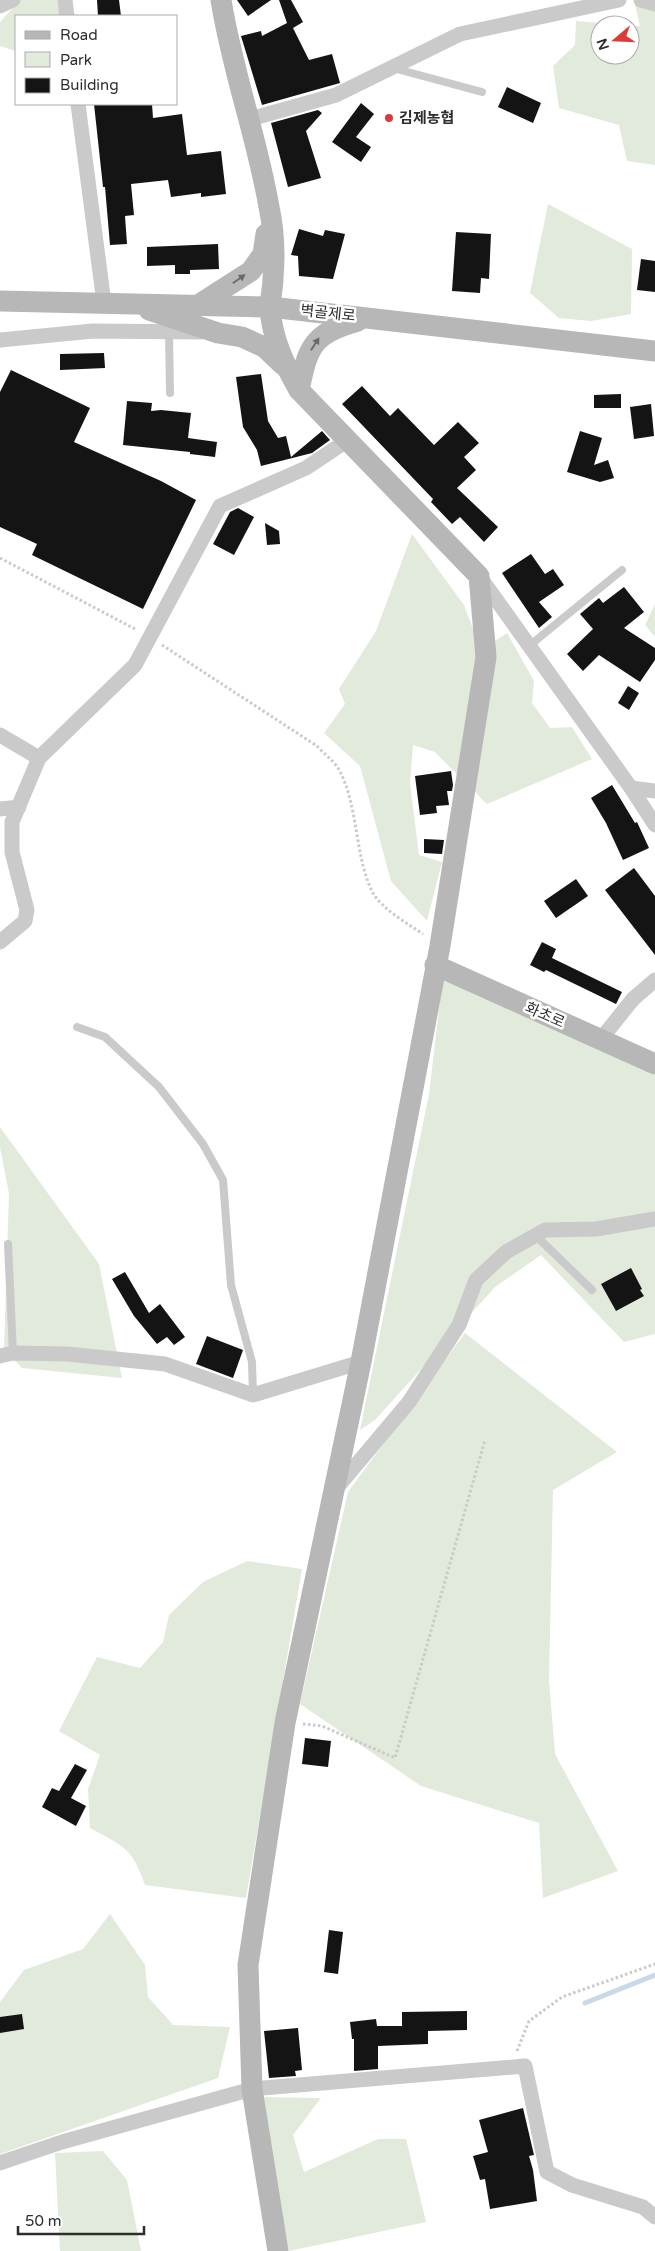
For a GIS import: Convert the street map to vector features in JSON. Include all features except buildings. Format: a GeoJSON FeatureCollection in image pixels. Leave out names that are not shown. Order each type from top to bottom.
{"type":"FeatureCollection","features":[{"type":"Feature","properties":{"kind":"street"},"geometry":{"type":"LineString","coordinates":[[0,6],[13,0]]}},
{"type":"Feature","properties":{"kind":"street"},"geometry":{"type":"LineString","coordinates":[[65,0],[67,15]]}},
{"type":"Feature","properties":{"kind":"street"},"geometry":{"type":"LineString","coordinates":[[221,0],[224,24],[250,119],[270,209],[274,249],[270,307],[274,334],[286,368],[299,390],[479,576],[631,788],[655,825]]}},
{"type":"Feature","properties":{"kind":"street"},"geometry":{"type":"LineString","coordinates":[[250,119],[336,95],[460,34],[619,0]]}},
{"type":"Feature","properties":{"kind":"street"},"geometry":{"type":"LineString","coordinates":[[641,0],[655,4]]}},
{"type":"Feature","properties":{"kind":"street"},"geometry":{"type":"LineString","coordinates":[[78,105],[104,303]]}},
{"type":"Feature","properties":{"kind":"street"},"geometry":{"type":"LineString","coordinates":[[198,305],[251,271],[263,254],[270,209]]}},
{"type":"Feature","properties":{"kind":"street","name":"벽골제로"},"geometry":{"type":"LineString","coordinates":[[0,301],[270,307],[655,351]]}},
{"type":"Feature","properties":{"kind":"street"},"geometry":{"type":"LineString","coordinates":[[132,304],[218,333]]}},
{"type":"Feature","properties":{"kind":"street"},"geometry":{"type":"LineString","coordinates":[[299,390],[304,364],[320,336],[331,329],[368,318]]}},
{"type":"Feature","properties":{"kind":"street"},"geometry":{"type":"LineString","coordinates":[[0,340],[93,332],[218,333],[242,337],[264,347],[286,368]]}},
{"type":"Feature","properties":{"kind":"street"},"geometry":{"type":"LineString","coordinates":[[0,942],[25,922],[27,910],[12,852],[12,822],[39,758],[135,664],[148,636],[220,506],[306,468],[348,440]]}},
{"type":"Feature","properties":{"kind":"street"},"geometry":{"type":"LineString","coordinates":[[278,2251],[252,2089],[248,1965],[285,1722],[361,1362],[438,956],[486,657],[479,576]]}},
{"type":"Feature","properties":{"kind":"street"},"geometry":{"type":"LineString","coordinates":[[0,735],[39,758]]}},
{"type":"Feature","properties":{"kind":"street"},"geometry":{"type":"LineString","coordinates":[[631,788],[655,791]]}},
{"type":"Feature","properties":{"kind":"street"},"geometry":{"type":"LineString","coordinates":[[0,809],[19,806]]}},
{"type":"Feature","properties":{"kind":"street","name":"화초로"},"geometry":{"type":"LineString","coordinates":[[438,956],[601,1040],[655,1064]]}},
{"type":"Feature","properties":{"kind":"street"},"geometry":{"type":"LineString","coordinates":[[601,1040],[633,999],[655,980]]}},
{"type":"Feature","properties":{"kind":"street"},"geometry":{"type":"LineString","coordinates":[[333,1493],[409,1402],[459,1325],[476,1280],[506,1252],[545,1230],[596,1229],[655,1219]]}},
{"type":"Feature","properties":{"kind":"street"},"geometry":{"type":"LineString","coordinates":[[6,1355],[67,1354],[165,1364],[253,1395],[361,1362]]}},
{"type":"Feature","properties":{"kind":"street"},"geometry":{"type":"LineString","coordinates":[[0,2163],[62,2142],[252,2089],[525,2066],[547,2172],[572,2185],[643,2206],[655,2217]]}},
{"type":"Feature","properties":{"kind":"lane"},"geometry":{"type":"LineString","coordinates":[[392,68],[482,92]]}},
{"type":"Feature","properties":{"kind":"lane"},"geometry":{"type":"LineString","coordinates":[[169,332],[170,392]]}},
{"type":"Feature","properties":{"kind":"lane"},"geometry":{"type":"LineString","coordinates":[[529,646],[622,570]]}},
{"type":"Feature","properties":{"kind":"lane"},"geometry":{"type":"LineString","coordinates":[[78,1027],[104,1037],[159,1087],[203,1144],[223,1180],[231,1285],[252,1362],[253,1395]]}},
{"type":"Feature","properties":{"kind":"lane"},"geometry":{"type":"LineString","coordinates":[[536,1235],[592,1290]]}},
{"type":"Feature","properties":{"kind":"lane"},"geometry":{"type":"LineString","coordinates":[[6,1355],[8,1244]]}},
{"type":"Feature","properties":{"kind":"path"},"geometry":{"type":"LineString","coordinates":[[0,558],[148,636],[316,746],[338,767],[348,793],[362,860],[373,894],[438,956]]}},
{"type":"Feature","properties":{"kind":"path"},"geometry":{"type":"LineString","coordinates":[[285,1722],[322,1726],[395,1758],[484,1440]]}},
{"type":"Feature","properties":{"kind":"path"},"geometry":{"type":"LineString","coordinates":[[510,2068],[529,2021],[562,1998],[655,1964]]}},
{"type":"Feature","properties":{"kind":"green space"},"geometry":{"type":"Polygon","coordinates":[[[0,0],[71,0],[69,15],[15,15],[15,51],[0,46],[0,22],[14,7],[0,0]]]}},
{"type":"Feature","properties":{"kind":"green space"},"geometry":{"type":"Polygon","coordinates":[[[634,0],[655,0],[655,165],[627,161],[619,125],[559,108],[553,66],[575,45],[576,21],[590,22],[590,65],[640,65],[640,15],[637,15],[634,0]]]}},
{"type":"Feature","properties":{"kind":"green space"},"geometry":{"type":"Polygon","coordinates":[[[548,204],[632,249],[631,314],[591,321],[559,318],[530,293],[548,204]]]}},
{"type":"Feature","properties":{"kind":"green space"},"geometry":{"type":"Polygon","coordinates":[[[412,534],[464,605],[481,650],[507,633],[534,681],[532,703],[550,728],[572,727],[592,759],[487,804],[435,752],[413,745],[410,783],[419,855],[442,862],[427,921],[391,881],[360,766],[324,733],[345,704],[339,689],[376,631],[412,534]]]}},
{"type":"Feature","properties":{"kind":"green space"},"geometry":{"type":"Polygon","coordinates":[[[655,604],[655,637],[645,625],[655,604]]]}},
{"type":"Feature","properties":{"kind":"green space"},"geometry":{"type":"Polygon","coordinates":[[[443,976],[655,1075],[655,1334],[624,1342],[541,1255],[495,1287],[375,1420],[360,1430],[429,1094],[443,976]]]}},
{"type":"Feature","properties":{"kind":"green space"},"geometry":{"type":"Polygon","coordinates":[[[0,1127],[99,1264],[122,1378],[22,1368],[4,1349],[9,1194],[0,1147],[0,1127]]]}},
{"type":"Feature","properties":{"kind":"green space"},"geometry":{"type":"Polygon","coordinates":[[[465,1333],[617,1452],[553,1490],[549,1681],[555,1754],[618,1871],[543,1898],[539,1823],[421,1786],[300,1704],[348,1492],[465,1333]]]}},
{"type":"Feature","properties":{"kind":"green space"},"geometry":{"type":"Polygon","coordinates":[[[247,1561],[302,1569],[246,1898],[145,1885],[131,1855],[119,1844],[90,1828],[88,1789],[100,1755],[59,1731],[97,1657],[140,1668],[163,1642],[169,1615],[203,1582],[247,1561]]]}},
{"type":"Feature","properties":{"kind":"green space"},"geometry":{"type":"Polygon","coordinates":[[[110,1914],[145,1965],[148,1997],[173,2025],[230,2027],[218,2078],[0,2154],[0,2002],[24,1970],[83,1949],[110,1914]]]}},
{"type":"Feature","properties":{"kind":"green space"},"geometry":{"type":"Polygon","coordinates":[[[260,2097],[321,2098],[293,2135],[304,2172],[378,2139],[406,2139],[426,2222],[289,2251],[260,2097]]]}},
{"type":"Feature","properties":{"kind":"green space"},"geometry":{"type":"Polygon","coordinates":[[[103,2151],[127,2180],[141,2251],[60,2251],[55,2153],[103,2151]]]}},
{"type":"Feature","properties":{"kind":"waterway"},"geometry":{"type":"LineString","coordinates":[[585,2003],[655,1975]]}},
{"type":"Feature","properties":{"kind":"place","name":"김제농협"},"geometry":{"type":"Point","coordinates":[389,118]}}]}
